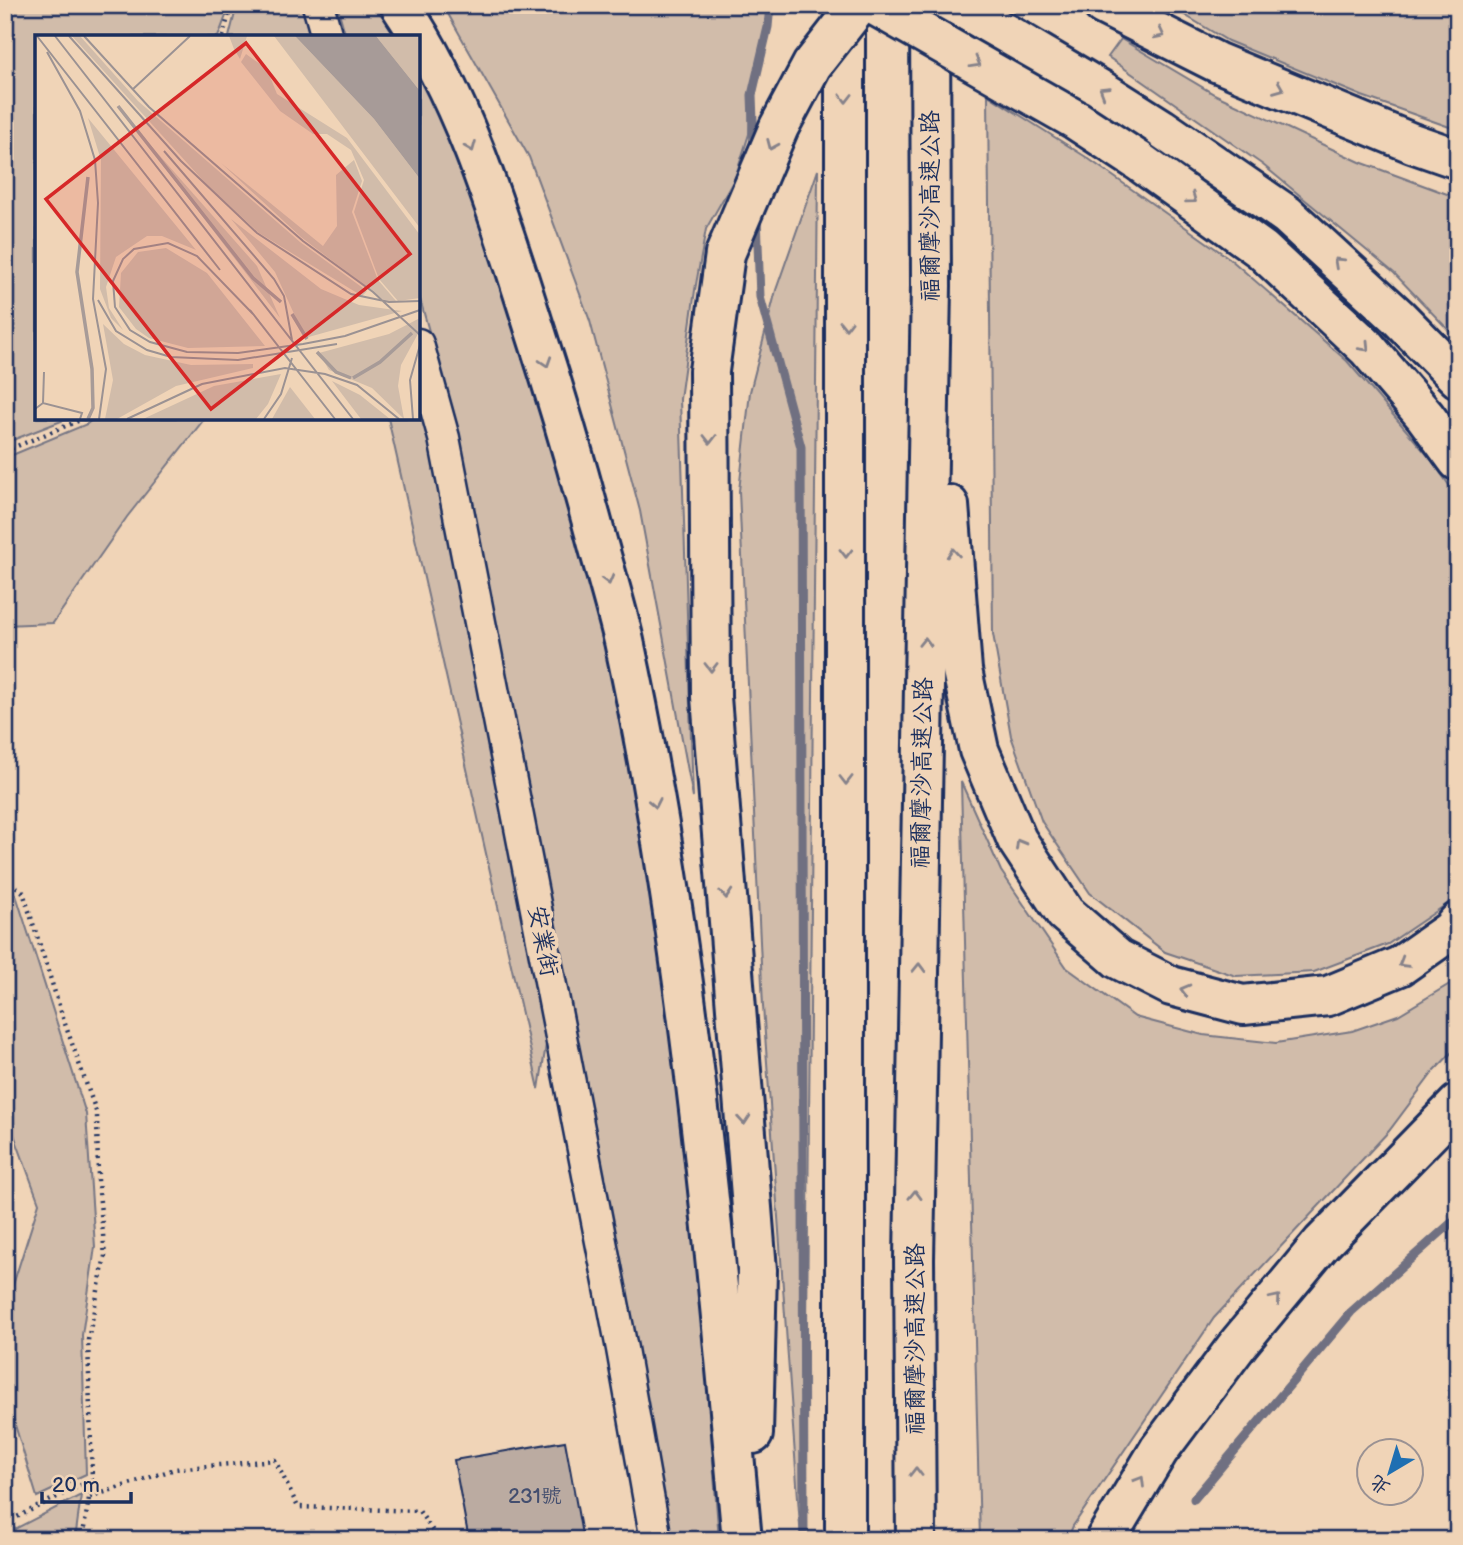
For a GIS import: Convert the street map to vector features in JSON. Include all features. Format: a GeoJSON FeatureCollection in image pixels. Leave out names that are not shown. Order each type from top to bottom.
{"type":"FeatureCollection","features":[{"type":"Feature","properties":{"kind":"highway"},"geometry":{"type":"LineString","coordinates":[[400,5],[418,35]]}},
{"type":"Feature","properties":{"kind":"highway"},"geometry":{"type":"LineString","coordinates":[[845,5],[845,1540]]}},
{"type":"Feature","properties":{"kind":"highway"},"geometry":{"type":"LineString","coordinates":[[750,1540],[757,1270],[711,696],[709,371],[725,254],[779,127],[812,65],[859,5]]}},
{"type":"Feature","properties":{"kind":"highway"},"geometry":{"type":"LineString","coordinates":[[874,5],[1076,120],[1262,250],[1367,348],[1425,416],[1458,461]]}},
{"type":"Feature","properties":{"kind":"highway","name":"福爾摩沙高速公路"},"geometry":{"type":"LineString","coordinates":[[916,1540],[914,1259],[931,286],[930,5]]}},
{"type":"Feature","properties":{"kind":"highway"},"geometry":{"type":"LineString","coordinates":[[957,5],[1161,128],[1287,215],[1398,317],[1458,378]]}},
{"type":"Feature","properties":{"kind":"highway"},"geometry":{"type":"LineString","coordinates":[[1103,5],[1216,62],[1412,144],[1458,159]]}},
{"type":"Feature","properties":{"kind":"highway"},"geometry":{"type":"LineString","coordinates":[[420,39],[446,83],[499,218],[565,422],[623,638],[659,822],[690,1026],[715,1241],[742,1540]]}},
{"type":"Feature","properties":{"kind":"highway"},"geometry":{"type":"LineString","coordinates":[[931,286],[962,670],[979,750],[1017,840],[1065,913],[1118,959],[1171,986],[1242,1005],[1328,996],[1400,966],[1450,931],[1458,922]]}},
{"type":"Feature","properties":{"kind":"highway"},"geometry":{"type":"LineString","coordinates":[[1105,1540],[1159,1450],[1239,1343],[1322,1243],[1458,1104]]}},
{"type":"Feature","properties":{"kind":"street"},"geometry":{"type":"LineString","coordinates":[[318,5],[326,35]]}},
{"type":"Feature","properties":{"kind":"street","name":"安業街"},"geometry":{"type":"LineString","coordinates":[[420,351],[444,438],[622,1349],[656,1540]]}},
{"type":"Feature","properties":{"kind":"path"},"geometry":{"type":"LineString","coordinates":[[224,35],[231,5]]}},
{"type":"Feature","properties":{"kind":"path"},"geometry":{"type":"LineString","coordinates":[[5,451],[80,420]]}},
{"type":"Feature","properties":{"kind":"path"},"geometry":{"type":"LineString","coordinates":[[5,878],[23,892],[97,1114],[98,1181],[105,1256],[88,1339],[92,1480],[82,1540]]}},
{"type":"Feature","properties":{"kind":"path"},"geometry":{"type":"LineString","coordinates":[[90,1497],[175,1469],[275,1460],[298,1507],[419,1511],[439,1540]]}},
{"type":"Feature","properties":{"kind":"path"},"geometry":{"type":"LineString","coordinates":[[5,1523],[92,1480]]}},
{"type":"Feature","properties":{"kind":"shaded area"},"geometry":{"type":"Polygon","coordinates":[[[5,5],[230,5],[219,35],[35,35],[35,420],[64,420],[5,443],[5,5]]]}},
{"type":"Feature","properties":{"kind":"shaded area"},"geometry":{"type":"Polygon","coordinates":[[[237,5],[314,5],[322,35],[230,35],[237,5]]]}},
{"type":"Feature","properties":{"kind":"shaded area"},"geometry":{"type":"Polygon","coordinates":[[[337,5],[383,5],[399,35],[345,35],[337,5]]]}},
{"type":"Feature","properties":{"kind":"shaded area"},"geometry":{"type":"Polygon","coordinates":[[[443,5],[775,5],[750,92],[749,134],[735,178],[706,229],[680,399],[693,798],[640,511],[590,321],[529,157],[443,5]]]}},
{"type":"Feature","properties":{"kind":"shaded area"},"geometry":{"type":"Polygon","coordinates":[[[1168,5],[1458,5],[1458,130],[1362,96],[1228,41],[1168,5]]]}},
{"type":"Feature","properties":{"kind":"shaded area"},"geometry":{"type":"Polygon","coordinates":[[[1121,39],[1214,94],[1360,162],[1458,198],[1458,340],[1394,273],[1263,165],[1108,57],[1121,39]]]}},
{"type":"Feature","properties":{"kind":"shaded area"},"geometry":{"type":"Polygon","coordinates":[[[420,74],[474,172],[612,631],[680,1028],[719,1540],[672,1540],[461,445],[420,299],[420,74]]]}},
{"type":"Feature","properties":{"kind":"shaded area"},"geometry":{"type":"Polygon","coordinates":[[[988,95],[1086,157],[1229,258],[1347,361],[1430,458],[1458,498],[1458,890],[1447,904],[1388,944],[1314,972],[1236,976],[1165,952],[1090,893],[1042,822],[1011,736],[993,634],[988,95]]]}},
{"type":"Feature","properties":{"kind":"shaded area"},"geometry":{"type":"Polygon","coordinates":[[[818,170],[805,1540],[801,1540],[763,1006],[739,491],[750,392],[776,290],[818,170]]]}},
{"type":"Feature","properties":{"kind":"shaded area"},"geometry":{"type":"Polygon","coordinates":[[[420,401],[438,462],[548,1032],[539,1089],[388,420],[420,420],[420,401]]]}},
{"type":"Feature","properties":{"kind":"shaded area"},"geometry":{"type":"Polygon","coordinates":[[[92,420],[203,420],[127,517],[53,623],[5,625],[5,458],[92,420]]]}},
{"type":"Feature","properties":{"kind":"shaded area"},"geometry":{"type":"Polygon","coordinates":[[[961,782],[1001,871],[1067,968],[1135,1017],[1203,1035],[1276,1043],[1352,1031],[1398,1015],[1458,979],[1458,1046],[1434,1071],[1389,1131],[1214,1318],[1073,1526],[1067,1540],[980,1540],[961,782]]]}},
{"type":"Feature","properties":{"kind":"shaded area"},"geometry":{"type":"Polygon","coordinates":[[[5,886],[16,895],[86,1114],[95,1247],[82,1335],[86,1474],[37,1497],[5,1392],[5,1310],[39,1203],[5,1110],[5,886]]]}},
{"type":"Feature","properties":{"kind":"shaded area"},"geometry":{"type":"Polygon","coordinates":[[[81,1495],[75,1540],[5,1540],[5,1534],[81,1495]]]}},
{"type":"Feature","properties":{"kind":"building"},"geometry":{"type":"Polygon","coordinates":[[[565,1441],[583,1540],[469,1540],[454,1460],[565,1441]]]}},
{"type":"Feature","properties":{"kind":"waterway"},"geometry":{"type":"LineString","coordinates":[[754,147],[752,95],[768,27],[770,5]]}},
{"type":"Feature","properties":{"kind":"waterway"},"geometry":{"type":"LineString","coordinates":[[757,217],[760,297],[801,447],[804,1540]]}},
{"type":"Feature","properties":{"kind":"waterway"},"geometry":{"type":"LineString","coordinates":[[1194,1499],[1351,1312],[1458,1217]]}}]}
